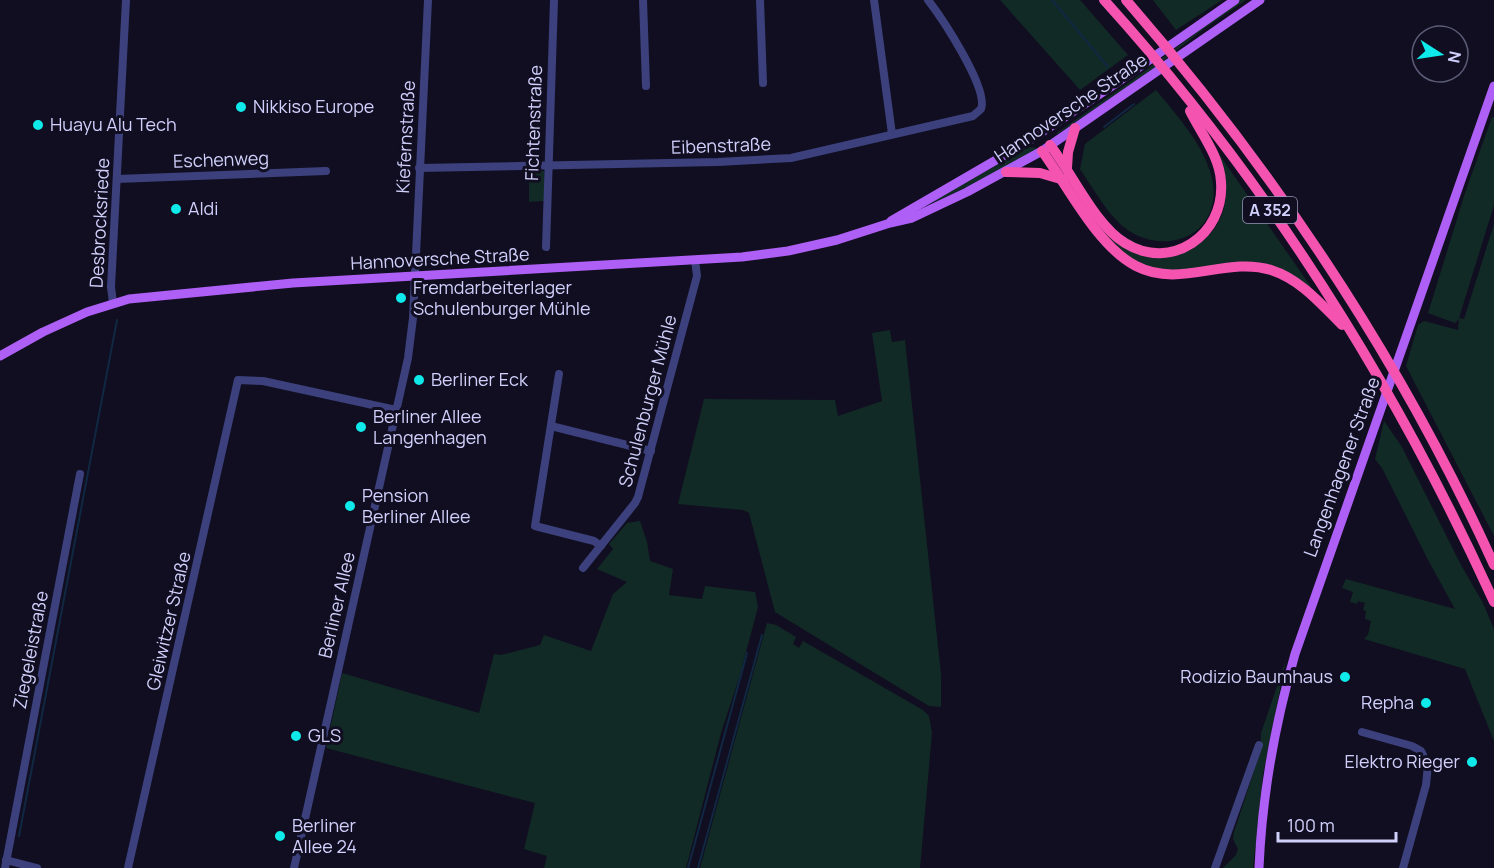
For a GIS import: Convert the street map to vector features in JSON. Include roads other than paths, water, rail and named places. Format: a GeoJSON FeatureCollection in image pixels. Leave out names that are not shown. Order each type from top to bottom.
{"type":"FeatureCollection","features":[{"type":"Feature","properties":{"kind":"highway","name":"A 352"},"geometry":{"type":"LineString","coordinates":[[1104,0],[1137,37],[1227,150],[1269,207],[1355,338],[1445,500],[1494,602]]}},
{"type":"Feature","properties":{"kind":"highway","name":"A 352"},"geometry":{"type":"LineString","coordinates":[[1126,0],[1191,78],[1282,198],[1370,332],[1458,491],[1494,565]]}},
{"type":"Feature","properties":{"kind":"highway"},"geometry":{"type":"LineString","coordinates":[[1136,0],[1150,28]]}},
{"type":"Feature","properties":{"kind":"highway"},"geometry":{"type":"LineString","coordinates":[[1046,148],[1067,168],[1101,221],[1113,234],[1134,249],[1156,254],[1191,244],[1209,228],[1215,219],[1222,197],[1221,180],[1213,155],[1177,87]]}},
{"type":"Feature","properties":{"kind":"highway"},"geometry":{"type":"LineString","coordinates":[[1067,168],[1068,152],[1075,128]]}},
{"type":"Feature","properties":{"kind":"highway"},"geometry":{"type":"LineString","coordinates":[[1046,148],[1093,226],[1116,252],[1136,266],[1159,274],[1182,275],[1221,268],[1251,266],[1271,270],[1295,281],[1355,338]]}},
{"type":"Feature","properties":{"kind":"highway"},"geometry":{"type":"LineString","coordinates":[[1006,172],[1040,173],[1064,180]]}},
{"type":"Feature","properties":{"kind":"main road","name":"Hannoversche Straße"},"geometry":{"type":"LineString","coordinates":[[890,222],[1038,135],[1235,0]]}},
{"type":"Feature","properties":{"kind":"main road","name":"Hannoversche Straße"},"geometry":{"type":"LineString","coordinates":[[0,356],[43,332],[87,312],[129,299],[293,284],[695,261],[788,251],[837,240],[890,222],[923,214],[1006,172],[1046,148],[1260,0]]}},
{"type":"Feature","properties":{"kind":"main road","name":"Langenhagener Straße"},"geometry":{"type":"LineString","coordinates":[[1259,868],[1266,784],[1273,739],[1295,654],[1490,108],[1494,86]]}},
{"type":"Feature","properties":{"kind":"main road"},"geometry":{"type":"LineString","coordinates":[[1038,135],[1046,148]]}},
{"type":"Feature","properties":{"kind":"street","name":"Desbrocksriede"},"geometry":{"type":"LineString","coordinates":[[113,303],[111,287],[126,0]]}},
{"type":"Feature","properties":{"kind":"street","name":"Kiefernstraße"},"geometry":{"type":"LineString","coordinates":[[414,276],[428,0]]}},
{"type":"Feature","properties":{"kind":"street","name":"Fichtenstraße"},"geometry":{"type":"LineString","coordinates":[[546,247],[554,0]]}},
{"type":"Feature","properties":{"kind":"street"},"geometry":{"type":"LineString","coordinates":[[643,0],[646,86]]}},
{"type":"Feature","properties":{"kind":"street"},"geometry":{"type":"LineString","coordinates":[[760,0],[763,83]]}},
{"type":"Feature","properties":{"kind":"street"},"geometry":{"type":"LineString","coordinates":[[874,0],[892,134]]}},
{"type":"Feature","properties":{"kind":"street","name":"Eibenstraße"},"geometry":{"type":"LineString","coordinates":[[419,168],[791,158],[973,116],[978,113],[983,104],[982,99],[962,53],[928,0]]}},
{"type":"Feature","properties":{"kind":"street","name":"Eschenweg"},"geometry":{"type":"LineString","coordinates":[[117,178],[326,171]]}},
{"type":"Feature","properties":{"kind":"street","name":"Schulenburger Mühle"},"geometry":{"type":"LineString","coordinates":[[583,568],[635,503],[697,276],[695,261]]}},
{"type":"Feature","properties":{"kind":"street","name":"Berliner Allee"},"geometry":{"type":"LineString","coordinates":[[294,868],[408,358],[413,318],[414,276]]}},
{"type":"Feature","properties":{"kind":"street"},"geometry":{"type":"LineString","coordinates":[[559,374],[535,526],[601,546]]}},
{"type":"Feature","properties":{"kind":"street","name":"Gleiwitzer Straße"},"geometry":{"type":"LineString","coordinates":[[128,868],[238,380],[264,381],[396,410]]}},
{"type":"Feature","properties":{"kind":"street"},"geometry":{"type":"LineString","coordinates":[[551,426],[651,451]]}},
{"type":"Feature","properties":{"kind":"street","name":"Ziegeleistraße"},"geometry":{"type":"LineString","coordinates":[[6,864],[80,474]]}},
{"type":"Feature","properties":{"kind":"street"},"geometry":{"type":"LineString","coordinates":[[1362,732],[1413,746],[1421,751],[1428,765],[1426,785],[1403,868]]}},
{"type":"Feature","properties":{"kind":"street"},"geometry":{"type":"LineString","coordinates":[[1215,868],[1259,745]]}},
{"type":"Feature","properties":{"kind":"street"},"geometry":{"type":"LineString","coordinates":[[6,864],[37,868]]}},
{"type":"Feature","properties":{"kind":"waterway"},"geometry":{"type":"LineString","coordinates":[[1052,0],[1108,67]]}},
{"type":"Feature","properties":{"kind":"waterway"},"geometry":{"type":"LineString","coordinates":[[1104,127],[1134,104]]}},
{"type":"Feature","properties":{"kind":"waterway"},"geometry":{"type":"LineString","coordinates":[[19,836],[117,320]]}},
{"type":"Feature","properties":{"kind":"waterway"},"geometry":{"type":"LineString","coordinates":[[698,868],[762,635]]}},
{"type":"Feature","properties":{"kind":"waterway"},"geometry":{"type":"LineString","coordinates":[[688,868],[747,653]]}},
{"type":"Feature","properties":{"kind":"place","name":"Nikkiso Europe"},"geometry":{"type":"Point","coordinates":[241,107]}},
{"type":"Feature","properties":{"kind":"place","name":"Huayu Alu Tech"},"geometry":{"type":"Point","coordinates":[38,125]}},
{"type":"Feature","properties":{"kind":"place","name":"Aldi"},"geometry":{"type":"Point","coordinates":[176,209]}},
{"type":"Feature","properties":{"kind":"place","name":"Fremdarbeiterlager Schulenburger Mühle"},"geometry":{"type":"Point","coordinates":[401,298]}},
{"type":"Feature","properties":{"kind":"place","name":"Berliner Eck"},"geometry":{"type":"Point","coordinates":[419,380]}},
{"type":"Feature","properties":{"kind":"place","name":"Berliner Allee Langenhagen"},"geometry":{"type":"Point","coordinates":[361,427]}},
{"type":"Feature","properties":{"kind":"place","name":"Pension Berliner Allee"},"geometry":{"type":"Point","coordinates":[350,506]}},
{"type":"Feature","properties":{"kind":"place","name":"Rodizio Baumhaus"},"geometry":{"type":"Point","coordinates":[1345,677]}},
{"type":"Feature","properties":{"kind":"place","name":"Repha"},"geometry":{"type":"Point","coordinates":[1426,703]}},
{"type":"Feature","properties":{"kind":"place","name":"GLS"},"geometry":{"type":"Point","coordinates":[296,736]}},
{"type":"Feature","properties":{"kind":"place","name":"Elektro Rieger"},"geometry":{"type":"Point","coordinates":[1472,762]}},
{"type":"Feature","properties":{"kind":"place","name":"Berliner Allee 24"},"geometry":{"type":"Point","coordinates":[280,836]}}]}
